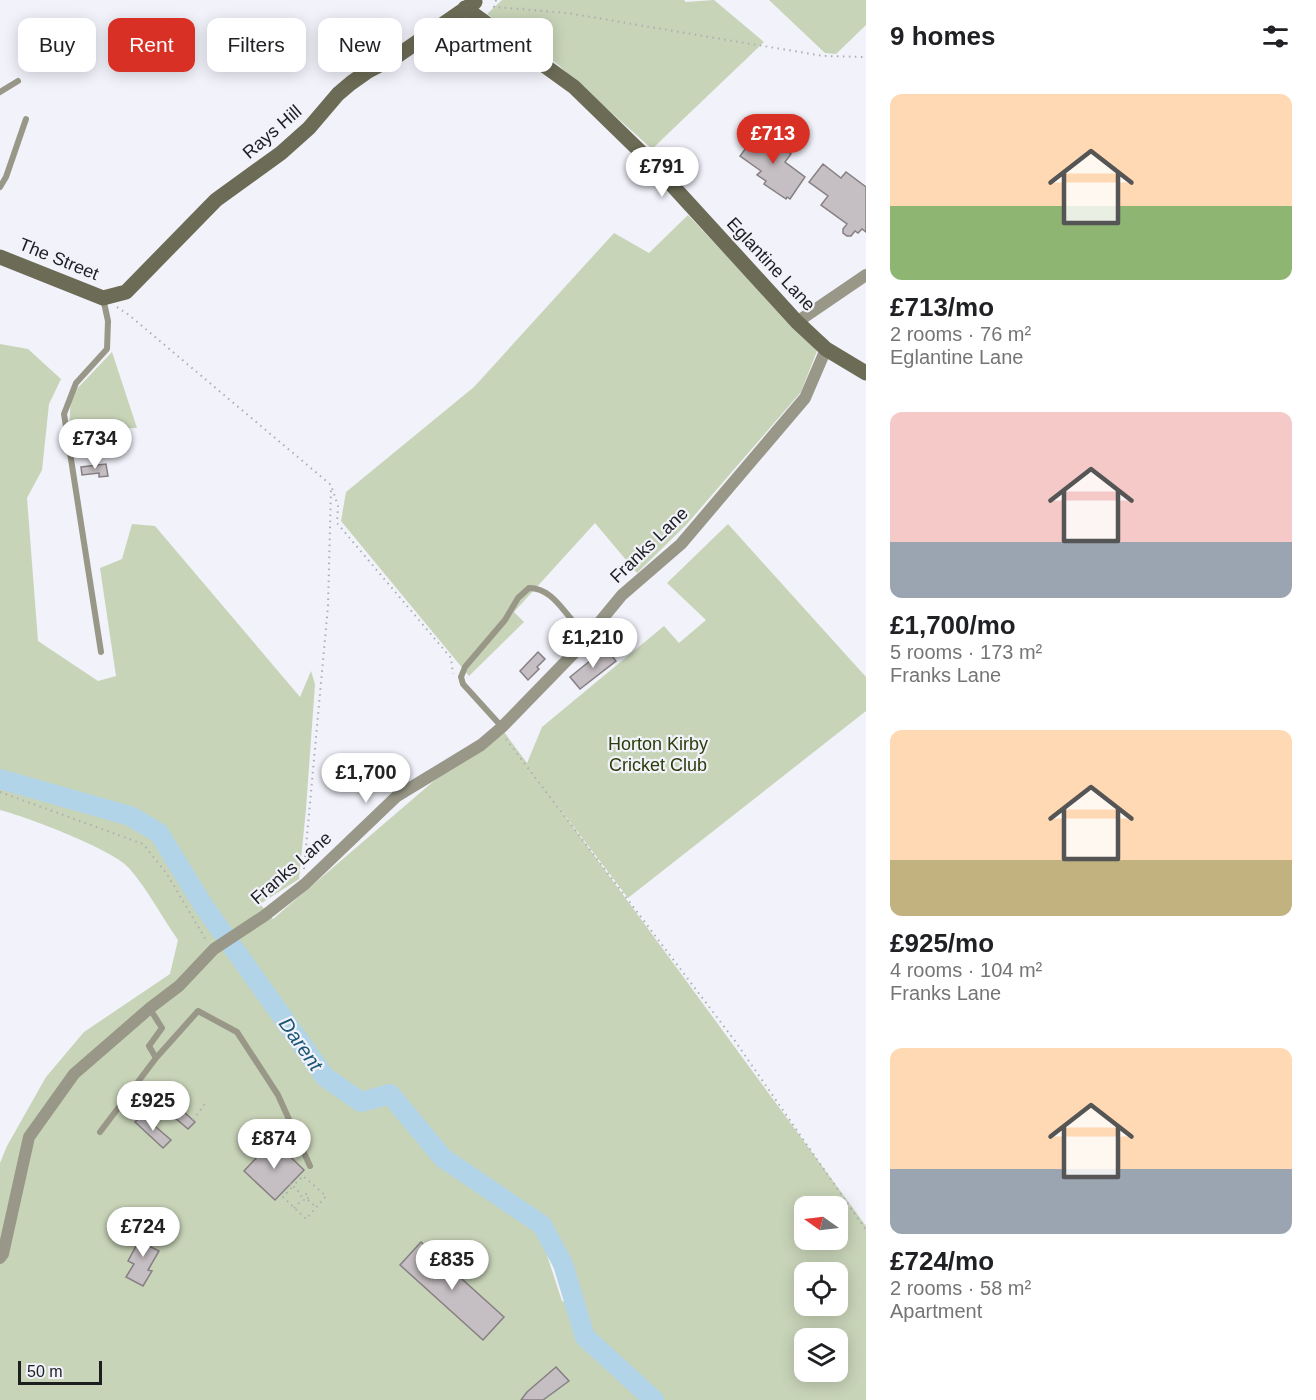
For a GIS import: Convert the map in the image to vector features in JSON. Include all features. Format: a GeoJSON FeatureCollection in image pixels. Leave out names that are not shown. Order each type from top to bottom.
{"type":"FeatureCollection","features":[{"type":"Feature","properties":{"kind":"street","name":"Rays Hill"},"geometry":{"type":"LineString","coordinates":[[103,298],[126,292],[216,200],[281,153],[309,128],[338,94],[351,83],[397,56],[473,2]]}},
{"type":"Feature","properties":{"kind":"street","name":"Eglantine Lane"},"geometry":{"type":"LineString","coordinates":[[473,2],[487,26],[536,57],[574,87],[650,161],[797,322],[826,349],[866,373]]}},
{"type":"Feature","properties":{"kind":"street","name":"The Street"},"geometry":{"type":"LineString","coordinates":[[0,257],[103,298]]}},
{"type":"Feature","properties":{"kind":"street"},"geometry":{"type":"LineString","coordinates":[[797,322],[866,276]]}},
{"type":"Feature","properties":{"kind":"street","name":"Franks Lane"},"geometry":{"type":"LineString","coordinates":[[0,1258],[3,1254],[29,1137],[74,1074],[179,986],[214,949],[264,916],[305,884],[397,796],[481,746],[500,728],[574,653],[622,595],[681,544],[805,398],[826,349]]}},
{"type":"Feature","properties":{"kind":"lane"},"geometry":{"type":"LineString","coordinates":[[0,92],[18,81]]}},
{"type":"Feature","properties":{"kind":"lane"},"geometry":{"type":"LineString","coordinates":[[0,187],[6,177],[26,119]]}},
{"type":"Feature","properties":{"kind":"lane"},"geometry":{"type":"LineString","coordinates":[[101,652],[64,414],[76,383],[107,349],[108,321],[103,298]]}},
{"type":"Feature","properties":{"kind":"lane"},"geometry":{"type":"LineString","coordinates":[[500,728],[463,684],[461,678],[465,667],[505,620],[518,598],[529,588],[538,588],[547,593],[572,620]]}},
{"type":"Feature","properties":{"kind":"lane"},"geometry":{"type":"LineString","coordinates":[[150,1008],[162,1028],[149,1046],[156,1058]]}},
{"type":"Feature","properties":{"kind":"lane"},"geometry":{"type":"LineString","coordinates":[[100,1132],[156,1058],[198,1011],[237,1032],[278,1095],[310,1166]]}},
{"type":"Feature","properties":{"kind":"path"},"geometry":{"type":"LineString","coordinates":[[496,0],[494,7],[567,13],[823,56],[866,57]]}},
{"type":"Feature","properties":{"kind":"path"},"geometry":{"type":"LineString","coordinates":[[103,298],[129,315],[331,485],[338,506],[337,523],[451,658],[453,675]]}},
{"type":"Feature","properties":{"kind":"path"},"geometry":{"type":"LineString","coordinates":[[305,884],[303,877],[319,683],[328,606],[331,485]]}},
{"type":"Feature","properties":{"kind":"path"},"geometry":{"type":"LineString","coordinates":[[500,728],[735,1041],[866,1230]]}},
{"type":"Feature","properties":{"kind":"path"},"geometry":{"type":"LineString","coordinates":[[0,792],[143,844],[167,874],[208,944],[214,949]]}},
{"type":"Feature","properties":{"kind":"path"},"geometry":{"type":"LineString","coordinates":[[193,1120],[207,1101]]}},
{"type":"Feature","properties":{"kind":"path"},"geometry":{"type":"LineString","coordinates":[[303,1176],[326,1197],[316,1207],[306,1219],[283,1197],[303,1176]]}},
{"type":"Feature","properties":{"kind":"path"},"geometry":{"type":"LineString","coordinates":[[292,1185],[301,1194],[302,1200]]}},
{"type":"Feature","properties":{"kind":"path"},"geometry":{"type":"LineString","coordinates":[[301,1194],[308,1194],[308,1200]]}},
{"type":"Feature","properties":{"kind":"path"},"geometry":{"type":"LineString","coordinates":[[294,1208],[302,1200],[308,1200],[316,1207]]}},
{"type":"Feature","properties":{"kind":"green space"},"geometry":{"type":"Polygon","coordinates":[[[502,0],[684,0],[686,2],[714,0],[764,42],[652,149],[553,61],[553,18],[493,18],[487,14],[502,0]]]}},
{"type":"Feature","properties":{"kind":"green space"},"geometry":{"type":"Polygon","coordinates":[[[769,0],[866,0],[866,25],[836,54],[825,53],[769,0]]]}},
{"type":"Feature","properties":{"kind":"green space"},"geometry":{"type":"Polygon","coordinates":[[[688,215],[817,351],[801,392],[686,525],[637,573],[595,523],[514,612],[524,622],[469,676],[341,521],[346,492],[474,387],[614,233],[649,253],[688,215]]]}},
{"type":"Feature","properties":{"kind":"green space","name":"Horton Kirby Cricket Club"},"geometry":{"type":"Polygon","coordinates":[[[0,344],[28,349],[61,379],[49,404],[42,470],[27,498],[38,641],[98,681],[116,676],[100,568],[122,559],[132,524],[155,526],[300,697],[311,671],[315,684],[299,879],[260,904],[273,919],[435,780],[504,732],[527,763],[542,727],[664,626],[679,643],[706,620],[667,583],[728,524],[866,677],[866,711],[628,898],[555,802],[844,1196],[794,1196],[794,1250],[848,1250],[848,1201],[866,1226],[866,1400],[0,1400],[0,1163],[7,1146],[46,1077],[84,1032],[170,974],[178,940],[142,885],[120,860],[88,843],[0,810],[0,344]],[[461,1165],[540,1234],[562,1301],[582,1310],[573,1268],[544,1219],[461,1165]]]}},
{"type":"Feature","properties":{"kind":"green space"},"geometry":{"type":"Polygon","coordinates":[[[112,352],[137,428],[69,430],[71,395],[112,352]]]}},
{"type":"Feature","properties":{"kind":"building"},"geometry":{"type":"Polygon","coordinates":[[[760,129],[791,154],[785,162],[805,177],[790,199],[787,197],[786,199],[764,184],[766,181],[757,175],[761,171],[740,156],[760,129]]]}},
{"type":"Feature","properties":{"kind":"building"},"geometry":{"type":"Polygon","coordinates":[[[823,164],[841,178],[846,172],[866,187],[866,232],[862,229],[858,233],[855,231],[851,236],[847,236],[843,233],[843,229],[847,224],[821,205],[828,196],[809,182],[823,164]]]}},
{"type":"Feature","properties":{"kind":"building"},"geometry":{"type":"Polygon","coordinates":[[[106,464],[108,476],[99,477],[99,473],[82,475],[81,467],[106,464]]]}},
{"type":"Feature","properties":{"kind":"building"},"geometry":{"type":"Polygon","coordinates":[[[606,648],[616,661],[580,689],[570,677],[606,648]]]}},
{"type":"Feature","properties":{"kind":"building"},"geometry":{"type":"Polygon","coordinates":[[[538,652],[545,659],[528,680],[520,671],[538,652]]]}},
{"type":"Feature","properties":{"kind":"building"},"geometry":{"type":"Polygon","coordinates":[[[163,1093],[195,1122],[188,1129],[161,1106],[155,1112],[144,1103],[150,1095],[156,1100],[163,1093]]]}},
{"type":"Feature","properties":{"kind":"building"},"geometry":{"type":"Polygon","coordinates":[[[142,1115],[171,1140],[163,1148],[135,1122],[142,1115]]]}},
{"type":"Feature","properties":{"kind":"building"},"geometry":{"type":"Polygon","coordinates":[[[273,1140],[304,1170],[275,1200],[244,1171],[273,1140]]]}},
{"type":"Feature","properties":{"kind":"building"},"geometry":{"type":"Polygon","coordinates":[[[147,1226],[157,1232],[149,1246],[159,1251],[148,1270],[152,1271],[143,1286],[126,1277],[134,1264],[128,1261],[147,1226]]]}},
{"type":"Feature","properties":{"kind":"building"},"geometry":{"type":"Polygon","coordinates":[[[421,1242],[504,1317],[483,1340],[400,1265],[421,1242]]]}},
{"type":"Feature","properties":{"kind":"building"},"geometry":{"type":"Polygon","coordinates":[[[556,1367],[569,1381],[543,1400],[521,1400],[527,1392],[556,1367]]]}},
{"type":"Feature","properties":{"kind":"waterway","name":"Darent"},"geometry":{"type":"LineString","coordinates":[[0,779],[130,816],[159,833],[203,905],[325,1077],[361,1102],[390,1094],[443,1158],[542,1225],[563,1264],[585,1337],[654,1400]]}}]}
